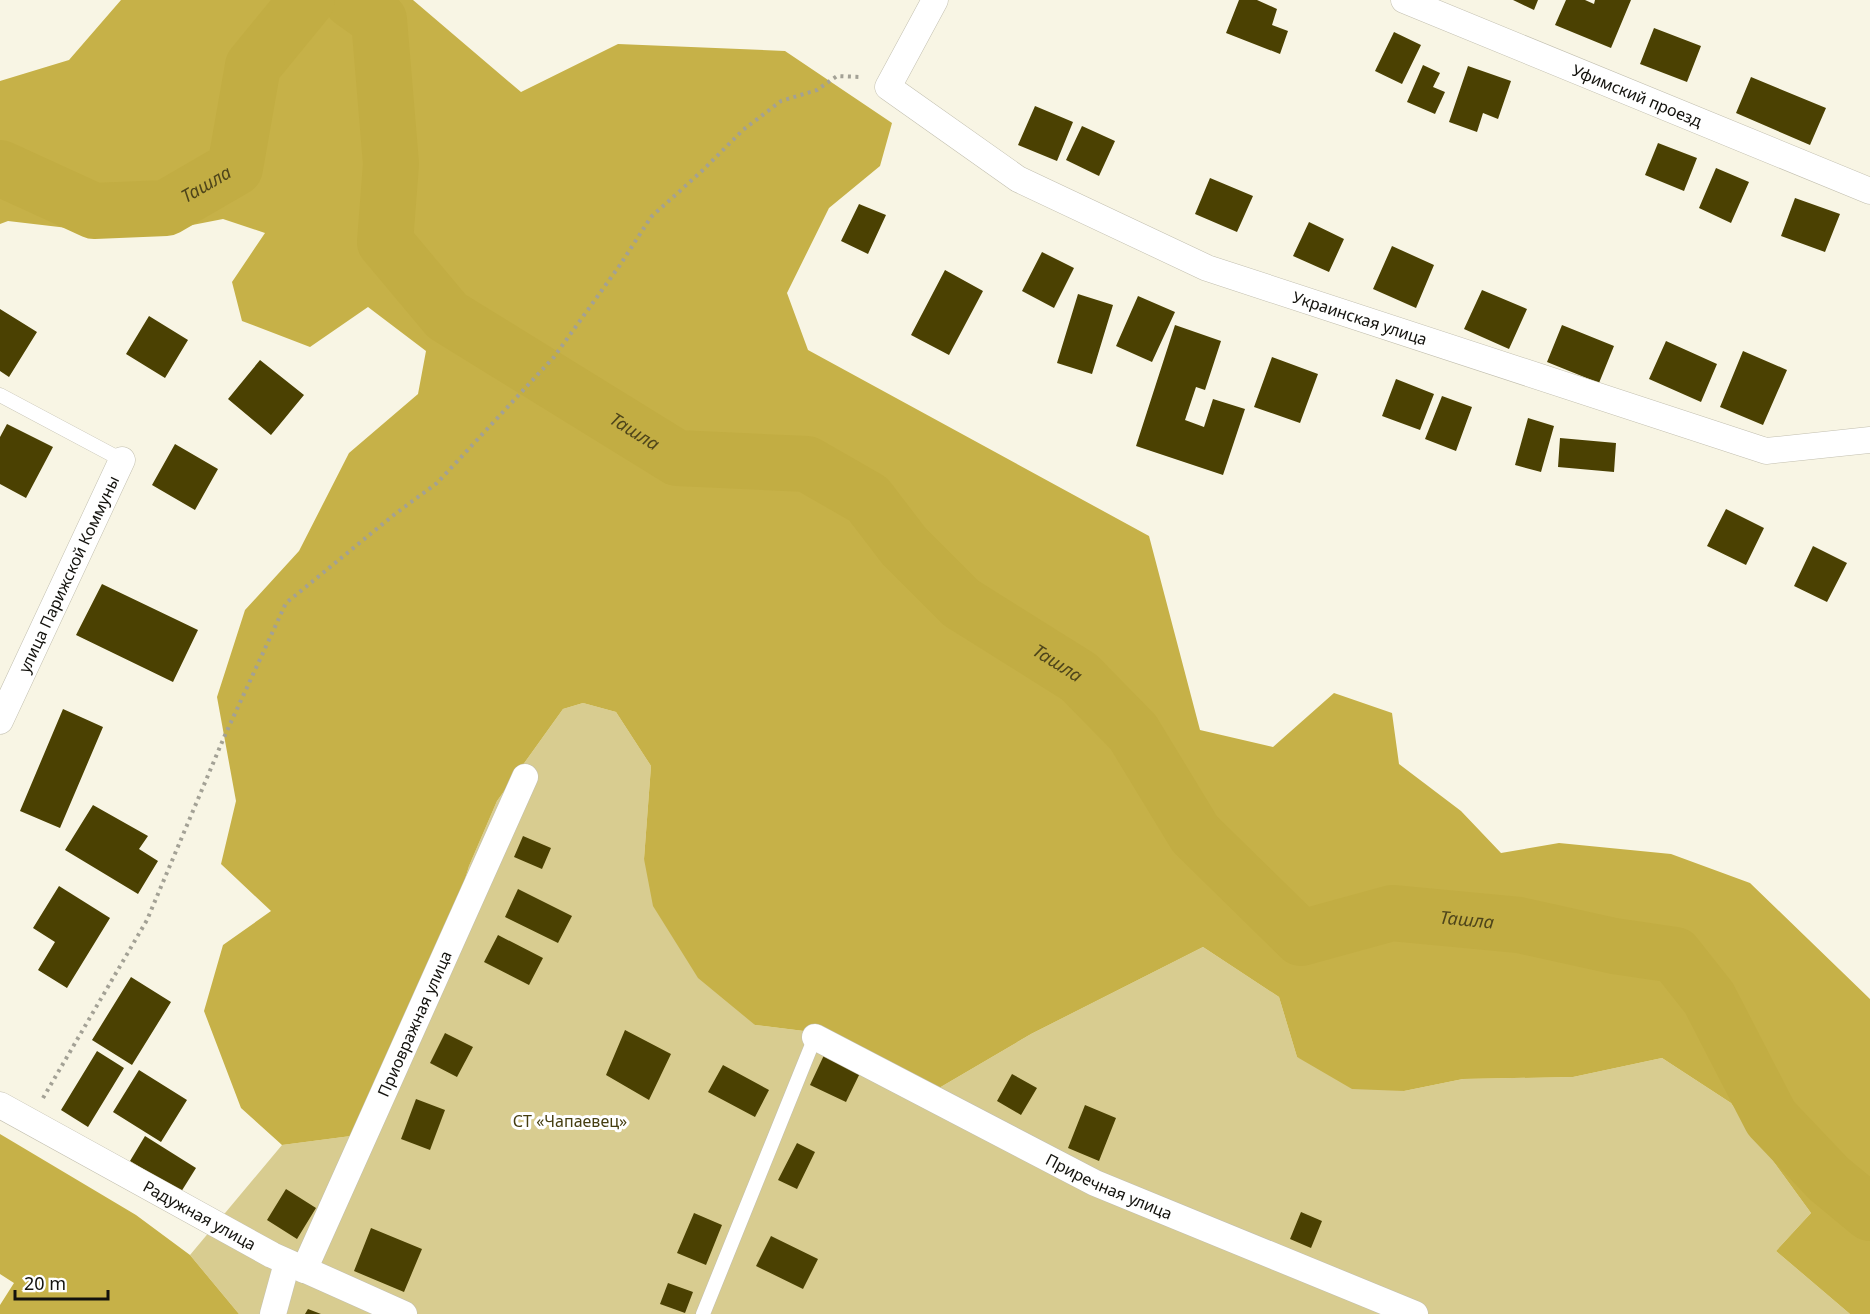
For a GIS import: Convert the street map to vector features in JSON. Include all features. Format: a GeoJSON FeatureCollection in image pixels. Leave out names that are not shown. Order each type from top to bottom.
{"type":"FeatureCollection","features":[{"type":"Feature","properties":{"kind":"street"},"geometry":{"type":"LineString","coordinates":[[888,87],[935,0]]}},
{"type":"Feature","properties":{"kind":"street","name":"Уфимский проезд"},"geometry":{"type":"LineString","coordinates":[[1404,0],[1870,190]]}},
{"type":"Feature","properties":{"kind":"street","name":"Украинская улица"},"geometry":{"type":"LineString","coordinates":[[888,87],[1018,179],[1207,268],[1766,451],[1870,440]]}},
{"type":"Feature","properties":{"kind":"street","name":"улица Парижской Коммуны"},"geometry":{"type":"LineString","coordinates":[[0,721],[122,460]]}},
{"type":"Feature","properties":{"kind":"street","name":"Приовражная улица"},"geometry":{"type":"LineString","coordinates":[[273,1314],[525,777]]}},
{"type":"Feature","properties":{"kind":"street","name":"Приречная улица"},"geometry":{"type":"LineString","coordinates":[[815,1037],[1095,1183],[1415,1314]]}},
{"type":"Feature","properties":{"kind":"street","name":"Радужная улица"},"geometry":{"type":"LineString","coordinates":[[0,1105],[295,1266],[404,1314]]}},
{"type":"Feature","properties":{"kind":"lane"},"geometry":{"type":"LineString","coordinates":[[0,395],[122,460]]}},
{"type":"Feature","properties":{"kind":"lane"},"geometry":{"type":"LineString","coordinates":[[703,1314],[815,1037]]}},
{"type":"Feature","properties":{"kind":"path"},"geometry":{"type":"LineString","coordinates":[[29,1122],[147,920],[225,735],[286,603],[437,483],[554,357],[620,265],[651,216],[703,170],[743,130],[782,101],[817,90],[837,76],[859,77],[888,87]]}},
{"type":"Feature","properties":{"kind":"green space","name":"СТ «Чапаевец»"},"geometry":{"type":"Polygon","coordinates":[[[583,703],[616,712],[651,766],[644,859],[755,1025],[812,1032],[939,1088],[1031,1034],[1203,947],[1279,997],[1297,1057],[1404,1091],[1463,1079],[1573,1077],[1662,1058],[1731,1103],[1811,1213],[1776,1251],[1850,1314],[239,1314],[190,1255],[282,1145],[351,1136],[455,912],[469,866],[497,801],[563,709],[583,703]]]}},
{"type":"Feature","properties":{"kind":"shaded area"},"geometry":{"type":"Polygon","coordinates":[[[121,0],[413,0],[521,92],[618,44],[785,51],[892,123],[880,166],[829,208],[787,293],[808,350],[1149,536],[1200,730],[1273,747],[1334,693],[1392,713],[1399,764],[1461,811],[1501,853],[1559,843],[1671,854],[1750,883],[1870,999],[1870,1314],[1850,1314],[1776,1251],[1811,1213],[1731,1103],[1662,1058],[1573,1077],[1463,1079],[1404,1091],[1352,1089],[1297,1057],[1279,997],[1203,947],[1031,1034],[939,1088],[812,1032],[755,1025],[698,978],[653,906],[644,859],[651,766],[616,712],[583,703],[563,709],[497,801],[469,866],[455,912],[351,1136],[282,1145],[241,1108],[204,1011],[223,945],[271,911],[221,864],[236,801],[217,697],[245,610],[299,551],[349,453],[418,394],[426,351],[368,307],[310,347],[242,321],[232,282],[265,233],[223,219],[136,236],[8,221],[0,224],[0,81],[69,60],[121,0]]]}},
{"type":"Feature","properties":{"kind":"shaded area"},"geometry":{"type":"Polygon","coordinates":[[[0,1134],[136,1215],[190,1255],[239,1314],[0,1314],[0,1305],[14,1283],[0,1274],[0,1134]]]}},
{"type":"Feature","properties":{"kind":"building"},"geometry":{"type":"Polygon","coordinates":[[[1239,0],[1257,0],[1277,9],[1272,25],[1288,31],[1280,54],[1226,33],[1239,0]]]}},
{"type":"Feature","properties":{"kind":"building"},"geometry":{"type":"Polygon","coordinates":[[[1513,0],[1538,0],[1534,10],[1513,0]]]}},
{"type":"Feature","properties":{"kind":"building"},"geometry":{"type":"Polygon","coordinates":[[[1566,0],[1585,0],[1594,4],[1595,0],[1631,0],[1611,48],[1555,25],[1566,0]]]}},
{"type":"Feature","properties":{"kind":"building"},"geometry":{"type":"Polygon","coordinates":[[[1654,28],[1701,46],[1687,82],[1640,64],[1654,28]]]}},
{"type":"Feature","properties":{"kind":"building"},"geometry":{"type":"Polygon","coordinates":[[[1394,32],[1421,45],[1402,84],[1375,71],[1394,32]]]}},
{"type":"Feature","properties":{"kind":"building"},"geometry":{"type":"Polygon","coordinates":[[[1423,65],[1440,73],[1433,87],[1445,92],[1435,114],[1407,102],[1423,65]]]}},
{"type":"Feature","properties":{"kind":"building"},"geometry":{"type":"Polygon","coordinates":[[[1468,66],[1511,81],[1498,119],[1483,113],[1477,132],[1449,122],[1468,66]]]}},
{"type":"Feature","properties":{"kind":"building"},"geometry":{"type":"Polygon","coordinates":[[[1751,77],[1826,108],[1810,145],[1736,113],[1751,77]]]}},
{"type":"Feature","properties":{"kind":"building"},"geometry":{"type":"Polygon","coordinates":[[[1035,106],[1073,122],[1057,161],[1018,145],[1035,106]]]}},
{"type":"Feature","properties":{"kind":"building"},"geometry":{"type":"Polygon","coordinates":[[[1082,126],[1115,141],[1099,176],[1066,160],[1082,126]]]}},
{"type":"Feature","properties":{"kind":"building"},"geometry":{"type":"Polygon","coordinates":[[[1658,143],[1697,158],[1684,191],[1645,175],[1658,143]]]}},
{"type":"Feature","properties":{"kind":"building"},"geometry":{"type":"Polygon","coordinates":[[[1716,168],[1749,182],[1731,223],[1699,208],[1716,168]]]}},
{"type":"Feature","properties":{"kind":"building"},"geometry":{"type":"Polygon","coordinates":[[[1210,178],[1253,196],[1237,232],[1195,214],[1210,178]]]}},
{"type":"Feature","properties":{"kind":"building"},"geometry":{"type":"Polygon","coordinates":[[[1795,198],[1840,214],[1825,252],[1781,236],[1795,198]]]}},
{"type":"Feature","properties":{"kind":"building"},"geometry":{"type":"Polygon","coordinates":[[[859,204],[886,215],[868,254],[841,241],[859,204]]]}},
{"type":"Feature","properties":{"kind":"building"},"geometry":{"type":"Polygon","coordinates":[[[1309,222],[1344,239],[1329,272],[1293,256],[1309,222]]]}},
{"type":"Feature","properties":{"kind":"building"},"geometry":{"type":"Polygon","coordinates":[[[1392,246],[1434,265],[1416,308],[1373,289],[1392,246]]]}},
{"type":"Feature","properties":{"kind":"building"},"geometry":{"type":"Polygon","coordinates":[[[1042,252],[1074,268],[1054,308],[1022,291],[1042,252]]]}},
{"type":"Feature","properties":{"kind":"building"},"geometry":{"type":"Polygon","coordinates":[[[945,270],[983,291],[949,355],[911,335],[945,270]]]}},
{"type":"Feature","properties":{"kind":"building"},"geometry":{"type":"Polygon","coordinates":[[[1482,290],[1527,309],[1509,349],[1464,329],[1482,290]]]}},
{"type":"Feature","properties":{"kind":"building"},"geometry":{"type":"Polygon","coordinates":[[[1078,294],[1113,305],[1092,374],[1057,363],[1078,294]]]}},
{"type":"Feature","properties":{"kind":"building"},"geometry":{"type":"Polygon","coordinates":[[[1138,296],[1175,312],[1152,362],[1116,346],[1138,296]]]}},
{"type":"Feature","properties":{"kind":"building"},"geometry":{"type":"Polygon","coordinates":[[[0,309],[37,332],[9,377],[0,371],[0,309]]]}},
{"type":"Feature","properties":{"kind":"building"},"geometry":{"type":"Polygon","coordinates":[[[149,316],[188,340],[165,378],[126,354],[149,316]]]}},
{"type":"Feature","properties":{"kind":"building"},"geometry":{"type":"Polygon","coordinates":[[[1175,325],[1221,341],[1205,390],[1196,387],[1185,420],[1204,427],[1213,399],[1245,409],[1223,475],[1136,446],[1175,325]]]}},
{"type":"Feature","properties":{"kind":"building"},"geometry":{"type":"Polygon","coordinates":[[[1562,325],[1614,346],[1599,383],[1547,362],[1562,325]]]}},
{"type":"Feature","properties":{"kind":"building"},"geometry":{"type":"Polygon","coordinates":[[[1666,341],[1717,364],[1701,402],[1649,379],[1666,341]]]}},
{"type":"Feature","properties":{"kind":"building"},"geometry":{"type":"Polygon","coordinates":[[[1743,351],[1787,370],[1763,425],[1720,407],[1743,351]]]}},
{"type":"Feature","properties":{"kind":"building"},"geometry":{"type":"Polygon","coordinates":[[[1272,357],[1318,374],[1300,423],[1254,407],[1272,357]]]}},
{"type":"Feature","properties":{"kind":"building"},"geometry":{"type":"Polygon","coordinates":[[[260,360],[304,395],[271,435],[228,399],[260,360]]]}},
{"type":"Feature","properties":{"kind":"building"},"geometry":{"type":"Polygon","coordinates":[[[1396,379],[1434,394],[1420,430],[1382,416],[1396,379]]]}},
{"type":"Feature","properties":{"kind":"building"},"geometry":{"type":"Polygon","coordinates":[[[1442,396],[1472,407],[1456,451],[1425,439],[1442,396]]]}},
{"type":"Feature","properties":{"kind":"building"},"geometry":{"type":"Polygon","coordinates":[[[1528,418],[1554,426],[1541,472],[1515,465],[1528,418]]]}},
{"type":"Feature","properties":{"kind":"building"},"geometry":{"type":"Polygon","coordinates":[[[7,424],[53,447],[26,498],[0,484],[0,437],[7,424]]]}},
{"type":"Feature","properties":{"kind":"building"},"geometry":{"type":"Polygon","coordinates":[[[1560,438],[1616,443],[1614,472],[1558,467],[1560,438]]]}},
{"type":"Feature","properties":{"kind":"building"},"geometry":{"type":"Polygon","coordinates":[[[175,444],[218,469],[195,510],[152,485],[175,444]]]}},
{"type":"Feature","properties":{"kind":"building"},"geometry":{"type":"Polygon","coordinates":[[[1726,509],[1764,528],[1746,565],[1707,546],[1726,509]]]}},
{"type":"Feature","properties":{"kind":"building"},"geometry":{"type":"Polygon","coordinates":[[[1813,546],[1847,563],[1827,602],[1794,586],[1813,546]]]}},
{"type":"Feature","properties":{"kind":"building"},"geometry":{"type":"Polygon","coordinates":[[[102,584],[198,630],[173,682],[76,635],[102,584]]]}},
{"type":"Feature","properties":{"kind":"building"},"geometry":{"type":"Polygon","coordinates":[[[63,709],[103,727],[60,828],[20,811],[63,709]]]}},
{"type":"Feature","properties":{"kind":"building"},"geometry":{"type":"Polygon","coordinates":[[[93,805],[148,836],[139,849],[158,861],[138,894],[65,850],[93,805]]]}},
{"type":"Feature","properties":{"kind":"building"},"geometry":{"type":"Polygon","coordinates":[[[523,836],[551,848],[542,869],[514,857],[523,836]]]}},
{"type":"Feature","properties":{"kind":"building"},"geometry":{"type":"Polygon","coordinates":[[[59,886],[110,918],[67,988],[38,970],[55,942],[33,928],[59,886]]]}},
{"type":"Feature","properties":{"kind":"building"},"geometry":{"type":"Polygon","coordinates":[[[518,889],[572,916],[558,943],[505,917],[518,889]]]}},
{"type":"Feature","properties":{"kind":"building"},"geometry":{"type":"Polygon","coordinates":[[[498,935],[543,958],[529,985],[484,962],[498,935]]]}},
{"type":"Feature","properties":{"kind":"building"},"geometry":{"type":"Polygon","coordinates":[[[131,977],[171,1002],[132,1065],[92,1040],[131,977]]]}},
{"type":"Feature","properties":{"kind":"building"},"geometry":{"type":"Polygon","coordinates":[[[625,1030],[671,1054],[649,1100],[606,1075],[625,1030]]]}},
{"type":"Feature","properties":{"kind":"building"},"geometry":{"type":"Polygon","coordinates":[[[445,1033],[473,1047],[457,1077],[430,1063],[445,1033]]]}},
{"type":"Feature","properties":{"kind":"building"},"geometry":{"type":"Polygon","coordinates":[[[97,1051],[124,1068],[88,1127],[61,1110],[97,1051]]]}},
{"type":"Feature","properties":{"kind":"building"},"geometry":{"type":"Polygon","coordinates":[[[825,1053],[861,1071],[846,1102],[810,1085],[825,1053]]]}},
{"type":"Feature","properties":{"kind":"building"},"geometry":{"type":"Polygon","coordinates":[[[723,1065],[769,1090],[755,1117],[708,1092],[723,1065]]]}},
{"type":"Feature","properties":{"kind":"building"},"geometry":{"type":"Polygon","coordinates":[[[139,1070],[187,1100],[161,1142],[113,1112],[139,1070]]]}},
{"type":"Feature","properties":{"kind":"building"},"geometry":{"type":"Polygon","coordinates":[[[1012,1074],[1037,1088],[1021,1115],[997,1101],[1012,1074]]]}},
{"type":"Feature","properties":{"kind":"building"},"geometry":{"type":"Polygon","coordinates":[[[416,1099],[445,1110],[430,1150],[401,1139],[416,1099]]]}},
{"type":"Feature","properties":{"kind":"building"},"geometry":{"type":"Polygon","coordinates":[[[1085,1105],[1116,1118],[1099,1161],[1068,1148],[1085,1105]]]}},
{"type":"Feature","properties":{"kind":"building"},"geometry":{"type":"Polygon","coordinates":[[[145,1136],[196,1168],[181,1192],[130,1161],[145,1136]]]}},
{"type":"Feature","properties":{"kind":"building"},"geometry":{"type":"Polygon","coordinates":[[[797,1143],[815,1152],[797,1189],[778,1180],[797,1143]]]}},
{"type":"Feature","properties":{"kind":"building"},"geometry":{"type":"Polygon","coordinates":[[[286,1189],[316,1208],[297,1239],[267,1220],[286,1189]]]}},
{"type":"Feature","properties":{"kind":"building"},"geometry":{"type":"Polygon","coordinates":[[[1301,1212],[1322,1221],[1311,1248],[1290,1239],[1301,1212]]]}},
{"type":"Feature","properties":{"kind":"building"},"geometry":{"type":"Polygon","coordinates":[[[694,1213],[722,1225],[706,1265],[677,1253],[694,1213]]]}},
{"type":"Feature","properties":{"kind":"building"},"geometry":{"type":"Polygon","coordinates":[[[371,1228],[422,1249],[404,1292],[354,1271],[371,1228]]]}},
{"type":"Feature","properties":{"kind":"building"},"geometry":{"type":"Polygon","coordinates":[[[771,1236],[818,1259],[803,1289],[756,1266],[771,1236]]]}},
{"type":"Feature","properties":{"kind":"building"},"geometry":{"type":"Polygon","coordinates":[[[668,1283],[693,1292],[685,1313],[660,1304],[668,1283]]]}},
{"type":"Feature","properties":{"kind":"building"},"geometry":{"type":"Polygon","coordinates":[[[308,1309],[321,1314],[305,1314],[308,1309]]]}},
{"type":"Feature","properties":{"kind":"waterway","name":"Ташла"},"geometry":{"type":"LineString","coordinates":[[0,168],[94,211],[166,208],[235,168],[253,66],[307,0]]}},
{"type":"Feature","properties":{"kind":"waterway","name":"Ташла"},"geometry":{"type":"LineString","coordinates":[[351,0],[379,20],[391,164],[385,242],[447,316],[677,458],[807,464],[868,499],[904,546],[961,603],[1079,677],[1133,732],[1195,834],[1301,938],[1392,913],[1519,925],[1614,946],[1675,955],[1709,998],[1771,1118],[1829,1179],[1870,1213]]}}]}
